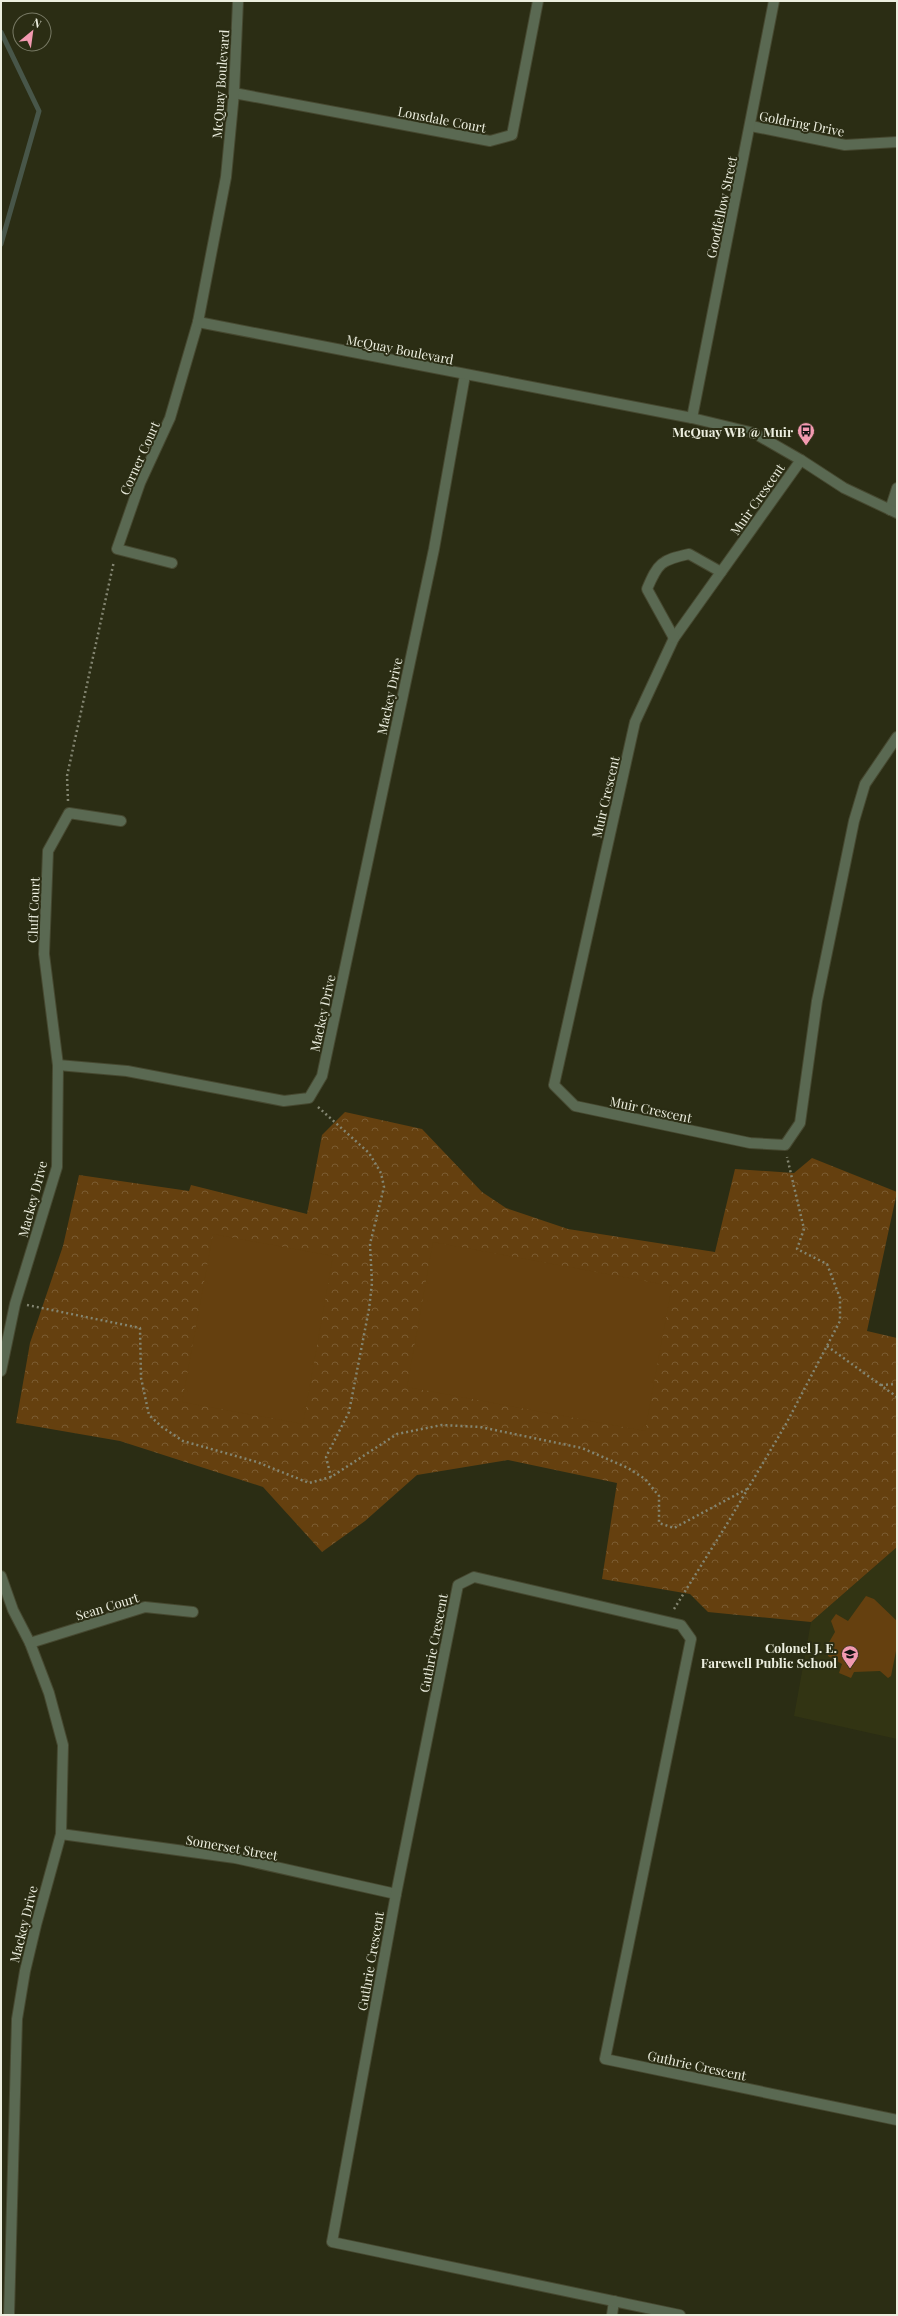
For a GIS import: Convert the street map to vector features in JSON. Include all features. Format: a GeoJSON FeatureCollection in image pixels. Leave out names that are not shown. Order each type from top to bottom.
{"type":"FeatureCollection","features":[{"type":"Feature","properties":{"kind":"street","name":"McQuay Boulevard"},"geometry":{"type":"LineString","coordinates":[[238,1],[234,93],[226,177],[198,322],[692,418],[754,433],[801,460],[844,488],[893,511]]}},
{"type":"Feature","properties":{"kind":"street","name":"Lonsdale Court"},"geometry":{"type":"LineString","coordinates":[[234,93],[490,141],[512,135],[538,1]]}},
{"type":"Feature","properties":{"kind":"street","name":"Goodfellow Street"},"geometry":{"type":"LineString","coordinates":[[692,418],[751,126],[774,1]]}},
{"type":"Feature","properties":{"kind":"street","name":"Goldring Drive"},"geometry":{"type":"LineString","coordinates":[[751,126],[845,145],[897,142]]}},
{"type":"Feature","properties":{"kind":"street","name":"Corner Court"},"geometry":{"type":"LineString","coordinates":[[117,549],[140,483],[170,418],[198,322]]}},
{"type":"Feature","properties":{"kind":"street","name":"Mackey Drive"},"geometry":{"type":"LineString","coordinates":[[309,1098],[322,1076],[434,548],[465,375]]}},
{"type":"Feature","properties":{"kind":"street","name":"Muir Crescent"},"geometry":{"type":"LineString","coordinates":[[785,1145],[750,1143],[574,1106],[554,1085],[635,722],[674,638],[801,460]]}},
{"type":"Feature","properties":{"kind":"street"},"geometry":{"type":"LineString","coordinates":[[893,511],[897,488]]}},
{"type":"Feature","properties":{"kind":"street"},"geometry":{"type":"LineString","coordinates":[[117,549],[172,563]]}},
{"type":"Feature","properties":{"kind":"street"},"geometry":{"type":"LineString","coordinates":[[674,638],[647,589],[656,568],[673,557],[689,554],[721,572]]}},
{"type":"Feature","properties":{"kind":"street"},"geometry":{"type":"LineString","coordinates":[[785,1145],[800,1123],[817,1001],[856,814],[865,784],[897,737]]}},
{"type":"Feature","properties":{"kind":"street"},"geometry":{"type":"LineString","coordinates":[[69,813],[121,821]]}},
{"type":"Feature","properties":{"kind":"street","name":"Cluff Court"},"geometry":{"type":"LineString","coordinates":[[58,1065],[44,954],[48,851],[69,813]]}},
{"type":"Feature","properties":{"kind":"street","name":"Mackey Drive"},"geometry":{"type":"LineString","coordinates":[[1,1371],[14,1304],[57,1167],[58,1065]]}},
{"type":"Feature","properties":{"kind":"street"},"geometry":{"type":"LineString","coordinates":[[58,1065],[127,1071],[284,1101],[309,1098]]}},
{"type":"Feature","properties":{"kind":"street","name":"Mackey Drive"},"geometry":{"type":"LineString","coordinates":[[1,1576],[13,1610],[30,1643],[49,1694],[63,1744],[61,1834],[25,1971],[18,2019],[9,2315]]}},
{"type":"Feature","properties":{"kind":"street","name":"Guthrie Crescent"},"geometry":{"type":"LineString","coordinates":[[680,2315],[332,2242],[396,1894],[458,1585],[474,1577],[681,1625],[691,1640],[605,2059],[897,2120]]}},
{"type":"Feature","properties":{"kind":"street","name":"Sean Court"},"geometry":{"type":"LineString","coordinates":[[30,1643],[145,1607],[193,1612]]}},
{"type":"Feature","properties":{"kind":"street","name":"Somerset Street"},"geometry":{"type":"LineString","coordinates":[[61,1834],[236,1858],[396,1894]]}},
{"type":"Feature","properties":{"kind":"street"},"geometry":{"type":"LineString","coordinates":[[612,2315],[614,2301]]}},
{"type":"Feature","properties":{"kind":"path"},"geometry":{"type":"LineString","coordinates":[[69,813],[67,776],[117,549]]}},
{"type":"Feature","properties":{"kind":"path"},"geometry":{"type":"LineString","coordinates":[[309,1098],[369,1153],[381,1173],[384,1187],[370,1244],[372,1284],[370,1309],[349,1412],[326,1457],[331,1477]]}},
{"type":"Feature","properties":{"kind":"path"},"geometry":{"type":"LineString","coordinates":[[666,1622],[786,1424],[840,1321],[840,1298],[827,1264],[797,1249],[804,1229],[785,1145]]}},
{"type":"Feature","properties":{"kind":"path"},"geometry":{"type":"LineString","coordinates":[[14,1304],[31,1305],[140,1328],[140,1378],[149,1415],[162,1427],[183,1441],[257,1462],[310,1483],[331,1477],[397,1434],[442,1425],[480,1427],[582,1448],[628,1468],[645,1479],[659,1496],[659,1523],[666,1527],[674,1528],[747,1490]]}},
{"type":"Feature","properties":{"kind":"path"},"geometry":{"type":"LineString","coordinates":[[827,1346],[897,1397]]}},
{"type":"Feature","properties":{"kind":"path"},"geometry":{"type":"LineString","coordinates":[[881,1385],[897,1384]]}},
{"type":"Feature","properties":{"kind":"shaded area","name":"Colonel J. E. Farewell Public School"},"geometry":{"type":"Polygon","coordinates":[[[897,1547],[897,1739],[794,1716],[811,1622],[897,1547]]]}},
{"type":"Feature","properties":{"kind":"green space"},"geometry":{"type":"Polygon","coordinates":[[[345,1112],[422,1129],[482,1192],[506,1208],[568,1229],[715,1252],[735,1169],[794,1173],[812,1158],[897,1192],[867,1331],[897,1338],[897,1547],[811,1622],[708,1612],[690,1594],[602,1579],[617,1483],[508,1460],[417,1475],[365,1521],[322,1552],[263,1487],[120,1441],[16,1423],[30,1343],[63,1246],[79,1175],[189,1191],[191,1185],[307,1214],[322,1135],[345,1112]]]}},
{"type":"Feature","properties":{"kind":"green space"},"geometry":{"type":"Polygon","coordinates":[[[213,1234],[333,1256],[303,1424],[182,1402],[213,1234]]]}},
{"type":"Feature","properties":{"kind":"green space"},"geometry":{"type":"Polygon","coordinates":[[[433,1242],[672,1286],[645,1431],[407,1387],[433,1242]]]}},
{"type":"Feature","properties":{"kind":"green space"},"geometry":{"type":"Polygon","coordinates":[[[866,1596],[874,1599],[897,1621],[897,1646],[891,1676],[888,1678],[880,1671],[854,1672],[851,1678],[839,1673],[842,1664],[828,1656],[828,1644],[835,1632],[831,1621],[836,1614],[848,1621],[866,1596]]]}},
{"type":"Feature","properties":{"kind":"waterway"},"geometry":{"type":"LineString","coordinates":[[1,32],[39,111],[1,244]]}},
{"type":"Feature","properties":{"kind":"place","name":"McQuay WB @ Muir"},"geometry":{"type":"Point","coordinates":[806,446]}},
{"type":"Feature","properties":{"kind":"place","name":"Colonel J. E. Farewell Public School"},"geometry":{"type":"Point","coordinates":[850,1669]}}]}
